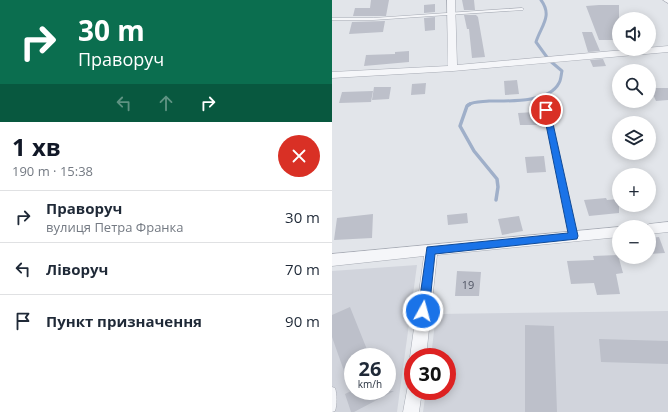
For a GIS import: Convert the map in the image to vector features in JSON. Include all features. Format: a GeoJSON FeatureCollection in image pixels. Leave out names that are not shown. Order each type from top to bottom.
{"type":"FeatureCollection","features":[{"type":"Feature","properties":{"kind":"street"},"geometry":{"type":"LineString","coordinates":[[451,0],[453,68]]}},
{"type":"Feature","properties":{"kind":"street"},"geometry":{"type":"LineString","coordinates":[[332,75],[453,68],[555,58],[667,51]]}},
{"type":"Feature","properties":{"kind":"street"},"geometry":{"type":"LineString","coordinates":[[656,228],[668,227]]}},
{"type":"Feature","properties":{"kind":"street"},"geometry":{"type":"LineString","coordinates":[[332,260],[612,233]]}},
{"type":"Feature","properties":{"kind":"street"},"geometry":{"type":"LineString","coordinates":[[419,348],[431,250]]}},
{"type":"Feature","properties":{"kind":"street"},"geometry":{"type":"LineString","coordinates":[[411,412],[413,400]]}},
{"type":"Feature","properties":{"kind":"lane"},"geometry":{"type":"LineString","coordinates":[[332,19],[452,14],[522,9]]}},
{"type":"Feature","properties":{"kind":"lane"},"geometry":{"type":"LineString","coordinates":[[546,110],[573,236]]}},
{"type":"Feature","properties":{"kind":"lane"},"geometry":{"type":"LineString","coordinates":[[332,391],[332,408]]}},
{"type":"Feature","properties":{"kind":"shaded area"},"geometry":{"type":"Polygon","coordinates":[[[417,265],[406,348],[404,348],[404,361],[397,412],[332,412],[332,271],[417,265]]]}},
{"type":"Feature","properties":{"kind":"shaded area"},"geometry":{"type":"Polygon","coordinates":[[[668,311],[668,412],[423,412],[425,400],[456,400],[456,348],[432,348],[436,314],[668,311]]]}},
{"type":"Feature","properties":{"kind":"building"},"geometry":{"type":"Polygon","coordinates":[[[371,0],[389,0],[386,16],[353,16],[355,8],[370,8],[371,0]]]}},
{"type":"Feature","properties":{"kind":"building"},"geometry":{"type":"Polygon","coordinates":[[[462,0],[474,0],[475,10],[464,10],[462,0]]]}},
{"type":"Feature","properties":{"kind":"building"},"geometry":{"type":"Polygon","coordinates":[[[435,4],[435,12],[424,13],[424,5],[435,4]]]}},
{"type":"Feature","properties":{"kind":"building"},"geometry":{"type":"Polygon","coordinates":[[[619,5],[619,12],[612,12],[612,40],[599,40],[586,6],[619,5]]]}},
{"type":"Feature","properties":{"kind":"building"},"geometry":{"type":"Polygon","coordinates":[[[464,15],[476,15],[478,17],[485,57],[472,58],[469,29],[467,29],[464,15]]]}},
{"type":"Feature","properties":{"kind":"building"},"geometry":{"type":"Polygon","coordinates":[[[435,17],[435,30],[425,31],[424,18],[435,17]]]}},
{"type":"Feature","properties":{"kind":"building"},"geometry":{"type":"Polygon","coordinates":[[[385,21],[383,32],[349,34],[352,22],[385,21]]]}},
{"type":"Feature","properties":{"kind":"building"},"geometry":{"type":"Polygon","coordinates":[[[582,32],[592,32],[600,51],[588,52],[582,32]]]}},
{"type":"Feature","properties":{"kind":"building"},"geometry":{"type":"Polygon","coordinates":[[[409,51],[409,62],[364,66],[366,55],[395,54],[395,52],[409,51]]]}},
{"type":"Feature","properties":{"kind":"building"},"geometry":{"type":"Polygon","coordinates":[[[603,59],[606,66],[593,67],[590,60],[603,59]]]}},
{"type":"Feature","properties":{"kind":"building"},"geometry":{"type":"Polygon","coordinates":[[[517,80],[519,94],[505,95],[504,81],[517,80]]]}},
{"type":"Feature","properties":{"kind":"building"},"geometry":{"type":"Polygon","coordinates":[[[426,83],[425,94],[411,95],[412,84],[426,83]]]}},
{"type":"Feature","properties":{"kind":"building"},"geometry":{"type":"Polygon","coordinates":[[[374,87],[391,87],[389,99],[372,100],[374,87]]]}},
{"type":"Feature","properties":{"kind":"building"},"geometry":{"type":"Polygon","coordinates":[[[656,88],[668,88],[668,100],[656,101],[656,88]]]}},
{"type":"Feature","properties":{"kind":"building"},"geometry":{"type":"Polygon","coordinates":[[[373,91],[371,102],[339,103],[342,92],[373,91]]]}},
{"type":"Feature","properties":{"kind":"building"},"geometry":{"type":"Polygon","coordinates":[[[535,112],[537,125],[520,125],[518,113],[535,112]]]}},
{"type":"Feature","properties":{"kind":"building"},"geometry":{"type":"Polygon","coordinates":[[[544,156],[546,172],[527,173],[525,157],[544,156]]]}},
{"type":"Feature","properties":{"kind":"building"},"geometry":{"type":"Polygon","coordinates":[[[606,198],[607,200],[612,200],[612,212],[619,213],[589,216],[584,200],[606,198]]]}},
{"type":"Feature","properties":{"kind":"building"},"geometry":{"type":"Polygon","coordinates":[[[467,213],[468,223],[448,225],[447,215],[467,213]]]}},
{"type":"Feature","properties":{"kind":"building"},"geometry":{"type":"Polygon","coordinates":[[[373,214],[372,238],[334,240],[337,218],[373,214]]]}},
{"type":"Feature","properties":{"kind":"building"},"geometry":{"type":"Polygon","coordinates":[[[519,216],[523,231],[502,235],[498,219],[519,216]]]}},
{"type":"Feature","properties":{"kind":"building"},"geometry":{"type":"Polygon","coordinates":[[[656,237],[659,237],[665,253],[656,254],[656,237]]]}},
{"type":"Feature","properties":{"kind":"building"},"geometry":{"type":"Polygon","coordinates":[[[612,255],[612,264],[620,264],[623,273],[616,274],[620,294],[597,295],[594,283],[571,284],[567,261],[594,260],[593,256],[612,255]]]}},
{"type":"Feature","properties":{"kind":"building"},"geometry":{"type":"Polygon","coordinates":[[[457,271],[481,272],[479,296],[455,296],[457,271]]]}},
{"type":"Feature","properties":{"kind":"building"},"geometry":{"type":"Polygon","coordinates":[[[350,307],[366,348],[344,348],[344,371],[332,337],[332,315],[350,307]]]}},
{"type":"Feature","properties":{"kind":"building"},"geometry":{"type":"Polygon","coordinates":[[[525,325],[554,326],[557,412],[525,412],[525,325]]]}},
{"type":"Feature","properties":{"kind":"building"},"geometry":{"type":"Polygon","coordinates":[[[599,339],[668,341],[668,364],[601,362],[599,339]]]}},
{"type":"Feature","properties":{"kind":"building"},"geometry":{"type":"Polygon","coordinates":[[[347,400],[377,400],[354,412],[351,412],[347,400]]]}},
{"type":"Feature","properties":{"kind":"waterway"},"geometry":{"type":"LineString","coordinates":[[469,104],[489,101],[527,100],[547,94],[554,90],[559,83],[562,71],[549,60],[536,42],[546,16],[546,11],[541,0]]}},
{"type":"Feature","properties":{"kind":"waterway"},"geometry":{"type":"LineString","coordinates":[[469,104],[467,106],[460,126],[474,151],[497,179],[498,187],[496,200]]}},
{"type":"Feature","properties":{"kind":"route"},"geometry":{"type":"LineString","coordinates":[[423,311],[431,250],[573,236],[546,110]]}}]}
